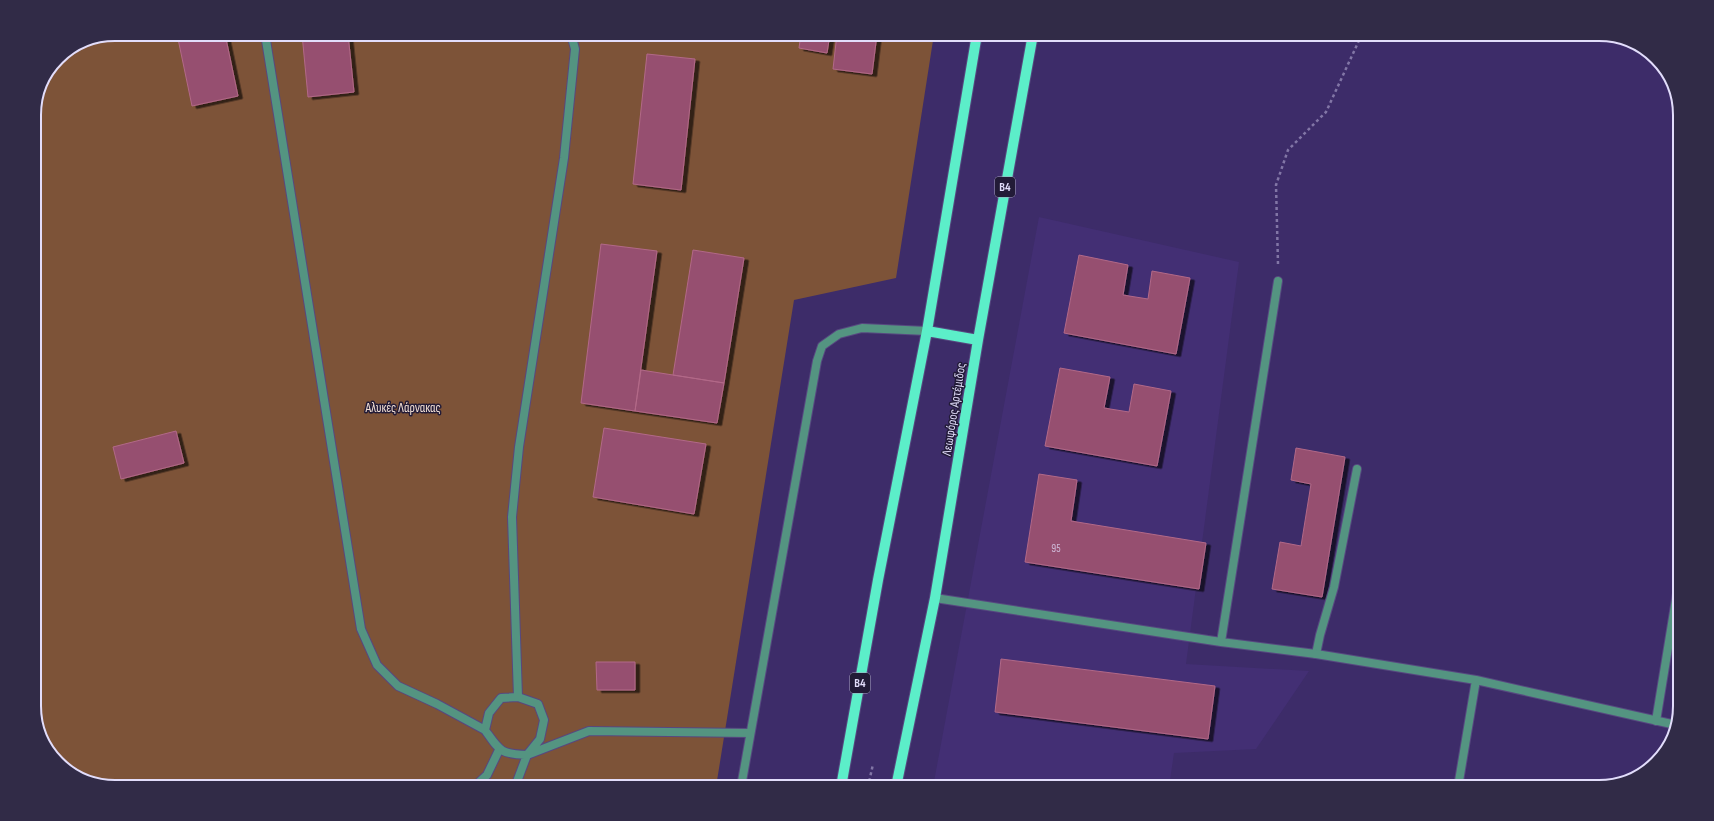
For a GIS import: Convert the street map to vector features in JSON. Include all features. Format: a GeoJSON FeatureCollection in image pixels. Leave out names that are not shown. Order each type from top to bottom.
{"type":"FeatureCollection","features":[{"type":"Feature","properties":{"kind":"main road","name":"B4"},"geometry":{"type":"LineString","coordinates":[[842,780],[878,580],[927,331],[976,41]]}},
{"type":"Feature","properties":{"kind":"main road","name":"Λεωφόρος Αρτέμιδος"},"geometry":{"type":"LineString","coordinates":[[897,780],[936,598],[978,340],[1032,41]]}},
{"type":"Feature","properties":{"kind":"main road"},"geometry":{"type":"LineString","coordinates":[[927,331],[978,340]]}},
{"type":"Feature","properties":{"kind":"street"},"geometry":{"type":"LineString","coordinates":[[266,41],[361,629],[377,664],[398,686],[437,704],[485,730],[499,750],[512,754],[527,755],[589,731],[750,733]]}},
{"type":"Feature","properties":{"kind":"street"},"geometry":{"type":"LineString","coordinates":[[518,697],[512,517],[519,447],[564,158],[575,48],[573,41]]}},
{"type":"Feature","properties":{"kind":"street"},"geometry":{"type":"LineString","coordinates":[[1221,642],[1278,281]]}},
{"type":"Feature","properties":{"kind":"street"},"geometry":{"type":"LineString","coordinates":[[742,780],[817,361],[822,346],[839,334],[862,328],[927,331]]}},
{"type":"Feature","properties":{"kind":"street"},"geometry":{"type":"LineString","coordinates":[[1316,654],[1334,587],[1356,469]]}},
{"type":"Feature","properties":{"kind":"street"},"geometry":{"type":"LineString","coordinates":[[936,598],[1221,642],[1316,654],[1476,680],[1671,724]]}},
{"type":"Feature","properties":{"kind":"street"},"geometry":{"type":"LineString","coordinates":[[1656,720],[1673,617]]}},
{"type":"Feature","properties":{"kind":"street"},"geometry":{"type":"LineString","coordinates":[[1459,780],[1476,680]]}},
{"type":"Feature","properties":{"kind":"street"},"geometry":{"type":"LineString","coordinates":[[485,730],[489,713],[501,698],[518,697],[538,704],[544,720],[540,739],[527,755],[518,780]]}},
{"type":"Feature","properties":{"kind":"street"},"geometry":{"type":"LineString","coordinates":[[482,780],[487,775],[499,750]]}},
{"type":"Feature","properties":{"kind":"path"},"geometry":{"type":"LineString","coordinates":[[1278,281],[1276,185],[1288,150],[1326,112],[1359,41]]}},
{"type":"Feature","properties":{"kind":"path"},"geometry":{"type":"LineString","coordinates":[[870,780],[873,764]]}},
{"type":"Feature","properties":{"kind":"shaded area"},"geometry":{"type":"Polygon","coordinates":[[[1039,217],[1239,262],[1186,664],[1309,671],[1256,749],[1174,753],[1170,780],[934,780],[1039,217]]]}},
{"type":"Feature","properties":{"kind":"green space","name":"Αλυκές Λάρνακας"},"geometry":{"type":"Polygon","coordinates":[[[115,41],[933,41],[896,278],[794,300],[717,780],[115,780],[100,779],[78,770],[70,765],[56,751],[51,743],[42,721],[41,711],[41,110],[42,100],[51,78],[59,66],[74,53],[100,42],[115,41]]]}},
{"type":"Feature","properties":{"kind":"building"},"geometry":{"type":"Polygon","coordinates":[[[178,41],[226,41],[238,96],[192,106],[178,41]]]}},
{"type":"Feature","properties":{"kind":"building"},"geometry":{"type":"Polygon","coordinates":[[[303,41],[349,41],[354,92],[308,97],[303,41]]]}},
{"type":"Feature","properties":{"kind":"building"},"geometry":{"type":"Polygon","coordinates":[[[800,41],[829,41],[827,53],[799,48],[800,41]]]}},
{"type":"Feature","properties":{"kind":"building"},"geometry":{"type":"Polygon","coordinates":[[[836,41],[876,41],[872,74],[833,69],[836,41]]]}},
{"type":"Feature","properties":{"kind":"building"},"geometry":{"type":"Polygon","coordinates":[[[647,54],[695,59],[681,190],[633,184],[647,54]]]}},
{"type":"Feature","properties":{"kind":"building"},"geometry":{"type":"Polygon","coordinates":[[[601,244],[657,251],[635,411],[581,403],[601,244]]]}},
{"type":"Feature","properties":{"kind":"building"},"geometry":{"type":"Polygon","coordinates":[[[693,250],[744,258],[724,383],[673,375],[693,250]]]}},
{"type":"Feature","properties":{"kind":"building"},"geometry":{"type":"Polygon","coordinates":[[[1079,255],[1128,265],[1123,295],[1148,299],[1152,271],[1190,278],[1176,354],[1064,333],[1079,255]]]}},
{"type":"Feature","properties":{"kind":"building"},"geometry":{"type":"Polygon","coordinates":[[[1060,368],[1110,377],[1104,408],[1129,412],[1134,384],[1171,391],[1157,466],[1045,446],[1060,368]]]}},
{"type":"Feature","properties":{"kind":"building"},"geometry":{"type":"Polygon","coordinates":[[[641,370],[724,383],[717,423],[635,411],[641,370]]]}},
{"type":"Feature","properties":{"kind":"building"},"geometry":{"type":"Polygon","coordinates":[[[604,428],[706,444],[694,514],[593,497],[604,428]]]}},
{"type":"Feature","properties":{"kind":"building"},"geometry":{"type":"Polygon","coordinates":[[[176,431],[184,463],[121,479],[113,447],[176,431]]]}},
{"type":"Feature","properties":{"kind":"building"},"geometry":{"type":"Polygon","coordinates":[[[1296,448],[1345,457],[1322,597],[1272,589],[1280,542],[1301,546],[1311,484],[1291,480],[1296,448]]]}},
{"type":"Feature","properties":{"kind":"building"},"geometry":{"type":"Polygon","coordinates":[[[1039,474],[1077,480],[1071,521],[1206,543],[1199,589],[1025,562],[1039,474]]]}},
{"type":"Feature","properties":{"kind":"building"},"geometry":{"type":"Polygon","coordinates":[[[1001,659],[1215,686],[1208,739],[995,712],[1001,659]]]}},
{"type":"Feature","properties":{"kind":"building"},"geometry":{"type":"Polygon","coordinates":[[[596,662],[635,662],[635,690],[597,690],[596,662]]]}}]}
